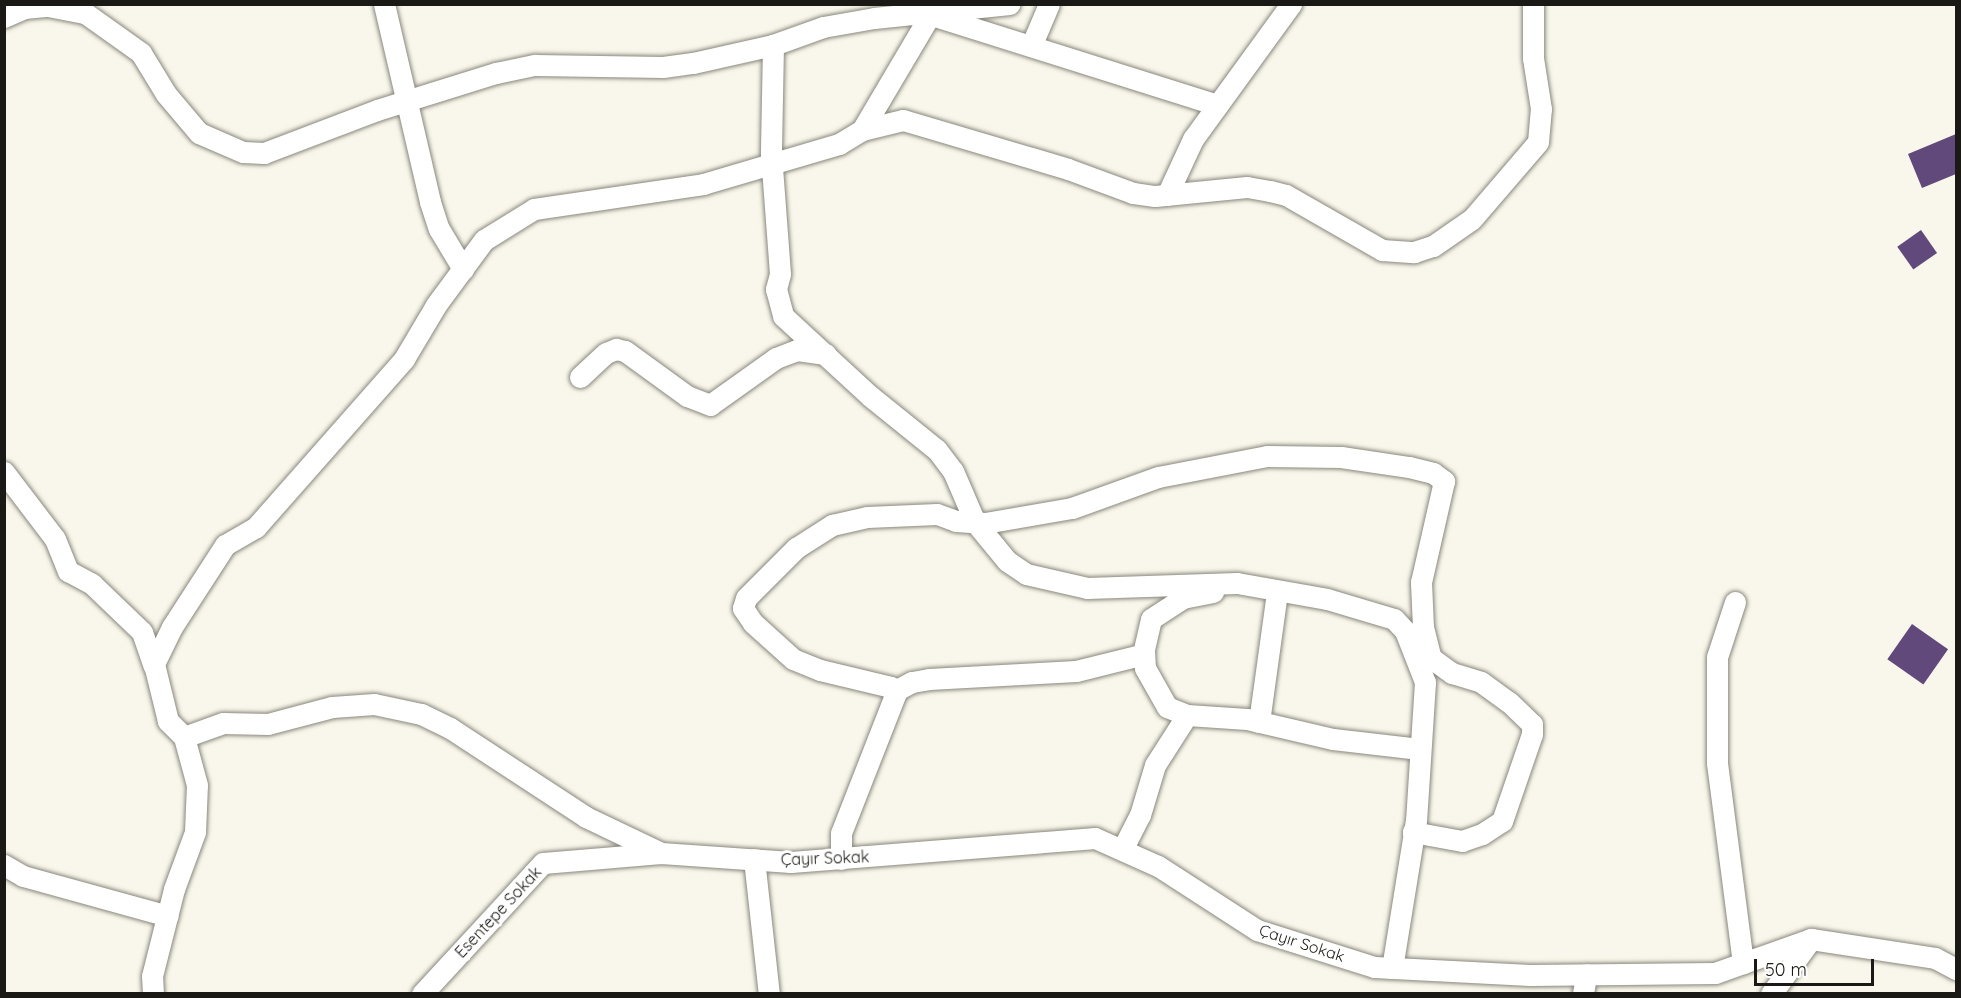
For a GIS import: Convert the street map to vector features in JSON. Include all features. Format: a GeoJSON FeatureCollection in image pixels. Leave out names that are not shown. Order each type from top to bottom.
{"type":"FeatureCollection","features":[{"type":"Feature","properties":{"kind":"street"},"geometry":{"type":"LineString","coordinates":[[384,4],[409,101],[430,202],[439,229],[463,268]]}},
{"type":"Feature","properties":{"kind":"street"},"geometry":{"type":"LineString","coordinates":[[4,17],[24,8],[48,6],[85,13],[141,53],[166,94],[199,133],[243,152],[264,153],[409,101],[496,73],[535,65],[663,67],[773,45],[823,27],[891,16],[930,15],[1009,4]]}},
{"type":"Feature","properties":{"kind":"street"},"geometry":{"type":"LineString","coordinates":[[1032,44],[1049,4]]}},
{"type":"Feature","properties":{"kind":"street"},"geometry":{"type":"LineString","coordinates":[[1167,195],[1193,139],[1291,4]]}},
{"type":"Feature","properties":{"kind":"street"},"geometry":{"type":"LineString","coordinates":[[154,666],[172,627],[225,545],[256,527],[404,358],[436,305],[484,240],[534,209],[703,184],[839,144],[862,130],[903,120],[1068,169],[1134,193],[1167,195],[1247,187],[1270,190],[1286,195],[1382,250],[1414,252],[1433,246],[1472,219],[1538,142],[1542,109],[1533,58],[1533,4]]}},
{"type":"Feature","properties":{"kind":"street"},"geometry":{"type":"LineString","coordinates":[[930,15],[1032,44],[1124,78],[1217,105]]}},
{"type":"Feature","properties":{"kind":"street"},"geometry":{"type":"LineString","coordinates":[[862,130],[930,15]]}},
{"type":"Feature","properties":{"kind":"street"},"geometry":{"type":"LineString","coordinates":[[773,45],[772,164],[780,274],[777,303],[793,328],[826,354],[870,396],[937,450],[953,471],[975,522],[1007,561],[1026,574],[1047,581],[1087,588],[1177,582],[1237,583],[1327,599],[1394,619],[1405,632],[1425,682],[1413,832],[1392,968]]}},
{"type":"Feature","properties":{"kind":"street"},"geometry":{"type":"LineString","coordinates":[[580,377],[593,362],[616,349],[625,351],[687,396],[710,405],[776,358],[797,350],[826,354]]}},
{"type":"Feature","properties":{"kind":"street"},"geometry":{"type":"LineString","coordinates":[[841,859],[840,833],[861,773],[892,706],[893,692],[891,687],[820,670],[793,659],[753,623],[743,608],[746,598],[796,548],[832,525],[892,513],[937,514],[975,522],[1072,508],[1158,477],[1267,456],[1341,457],[1409,467],[1433,473],[1444,481],[1422,582],[1423,627],[1431,658],[1452,673],[1481,682],[1509,702],[1532,724],[1532,734],[1502,821],[1482,834],[1462,841],[1413,832]]}},
{"type":"Feature","properties":{"kind":"street"},"geometry":{"type":"LineString","coordinates":[[4,472],[55,538],[68,571],[92,584],[142,632],[154,666],[168,721],[184,737],[197,785],[195,832],[168,916],[152,976],[153,993]]}},
{"type":"Feature","properties":{"kind":"street"},"geometry":{"type":"LineString","coordinates":[[1268,590],[1206,593],[1167,605],[1151,619],[1144,654],[1145,668],[1167,707],[1187,715],[1259,722],[1333,739],[1419,749]]}},
{"type":"Feature","properties":{"kind":"street"},"geometry":{"type":"LineString","coordinates":[[1259,722],[1268,590]]}},
{"type":"Feature","properties":{"kind":"street"},"geometry":{"type":"LineString","coordinates":[[1735,602],[1717,657],[1717,763],[1743,963]]}},
{"type":"Feature","properties":{"kind":"street"},"geometry":{"type":"LineString","coordinates":[[893,692],[912,682],[929,679],[1076,671],[1144,654]]}},
{"type":"Feature","properties":{"kind":"street"},"geometry":{"type":"LineString","coordinates":[[184,737],[223,723],[268,724],[332,707],[374,704],[422,714],[450,728],[586,817],[661,853]]}},
{"type":"Feature","properties":{"kind":"street"},"geometry":{"type":"LineString","coordinates":[[1124,848],[1140,815],[1155,765],[1187,715]]}},
{"type":"Feature","properties":{"kind":"street","name":"Çayır Sokak"},"geometry":{"type":"LineString","coordinates":[[661,853],[754,859],[841,859],[1095,838],[1124,848],[1257,930],[1374,967],[1502,983],[1585,984],[1715,973],[1811,939],[1935,958],[1956,969]]}},
{"type":"Feature","properties":{"kind":"street","name":"Esentepe Sokak"},"geometry":{"type":"LineString","coordinates":[[422,993],[543,863],[661,853]]}},
{"type":"Feature","properties":{"kind":"street"},"geometry":{"type":"LineString","coordinates":[[754,859],[768,993]]}},
{"type":"Feature","properties":{"kind":"street"},"geometry":{"type":"LineString","coordinates":[[4,865],[23,876],[168,916]]}},
{"type":"Feature","properties":{"kind":"street"},"geometry":{"type":"LineString","coordinates":[[1771,993],[1811,939]]}},
{"type":"Feature","properties":{"kind":"building"},"geometry":{"type":"Polygon","coordinates":[[[1956,134],[1956,174],[1922,188],[1908,154],[1956,134]]]}},
{"type":"Feature","properties":{"kind":"building"},"geometry":{"type":"Polygon","coordinates":[[[1921,230],[1937,253],[1913,270],[1897,247],[1921,230]]]}},
{"type":"Feature","properties":{"kind":"building"},"geometry":{"type":"Polygon","coordinates":[[[1912,624],[1948,649],[1923,684],[1887,659],[1912,624]]]}}]}
